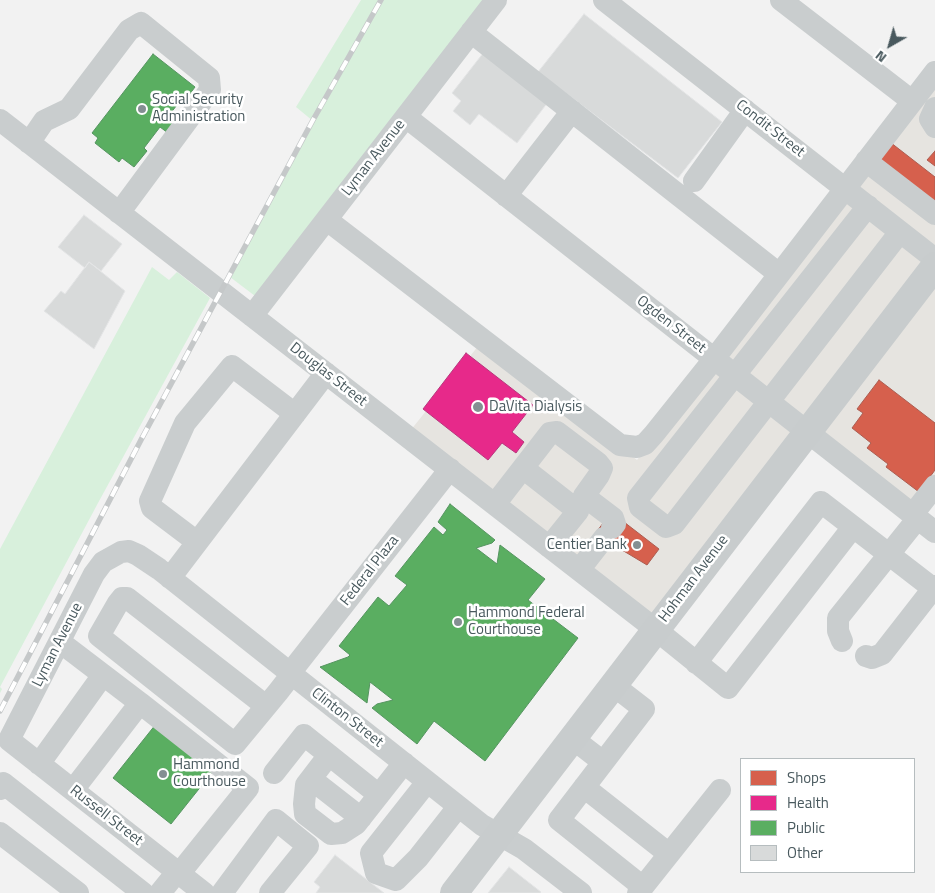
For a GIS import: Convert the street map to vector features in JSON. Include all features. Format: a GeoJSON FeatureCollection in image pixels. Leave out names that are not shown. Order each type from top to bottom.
{"type":"FeatureCollection","features":[{"type":"Feature","properties":{"kind":"main road","name":"Hohman Avenue"},"geometry":{"type":"LineString","coordinates":[[454,893],[935,266]]}},
{"type":"Feature","properties":{"kind":"street","name":"Lyman Avenue"},"geometry":{"type":"LineString","coordinates":[[252,316],[496,0]]}},
{"type":"Feature","properties":{"kind":"street","name":"Condit Street"},"geometry":{"type":"LineString","coordinates":[[604,0],[935,259]]}},
{"type":"Feature","properties":{"kind":"street"},"geometry":{"type":"LineString","coordinates":[[781,0],[912,102]]}},
{"type":"Feature","properties":{"kind":"street"},"geometry":{"type":"LineString","coordinates":[[29,143],[44,121],[70,108],[129,30],[141,23],[209,78],[210,90],[205,100],[119,213]]}},
{"type":"Feature","properties":{"kind":"street"},"geometry":{"type":"LineString","coordinates":[[471,32],[779,274]]}},
{"type":"Feature","properties":{"kind":"street"},"geometry":{"type":"LineString","coordinates":[[327,220],[620,445],[637,447],[645,444],[714,359],[935,72]]}},
{"type":"Feature","properties":{"kind":"street"},"geometry":{"type":"LineString","coordinates":[[694,181],[745,110]]}},
{"type":"Feature","properties":{"kind":"street"},"geometry":{"type":"LineString","coordinates":[[506,196],[572,111]]}},
{"type":"Feature","properties":{"kind":"street","name":"Ogden Street"},"geometry":{"type":"LineString","coordinates":[[406,118],[935,532]]}},
{"type":"Feature","properties":{"kind":"street","name":"Douglas Street"},"geometry":{"type":"LineString","coordinates":[[1,122],[495,504],[728,688],[852,526]]}},
{"type":"Feature","properties":{"kind":"street"},"geometry":{"type":"LineString","coordinates":[[866,161],[935,214]]}},
{"type":"Feature","properties":{"kind":"street"},"geometry":{"type":"LineString","coordinates":[[868,206],[638,498],[640,507],[666,527],[674,524],[900,232]]}},
{"type":"Feature","properties":{"kind":"street"},"geometry":{"type":"LineString","coordinates":[[197,542],[152,508],[150,501],[185,423],[232,366],[295,414]]}},
{"type":"Feature","properties":{"kind":"street"},"geometry":{"type":"LineString","coordinates":[[170,578],[326,373]]}},
{"type":"Feature","properties":{"kind":"street"},"geometry":{"type":"LineString","coordinates":[[495,504],[550,433],[557,432],[598,463],[602,468],[599,475],[549,547]]}},
{"type":"Feature","properties":{"kind":"street"},"geometry":{"type":"LineString","coordinates":[[523,468],[581,503],[613,518],[615,524],[579,570]]}},
{"type":"Feature","properties":{"kind":"street","name":"Federal Plaza"},"geometry":{"type":"LineString","coordinates":[[266,706],[127,598],[122,598],[118,602],[98,636],[235,744],[266,706],[450,469]]}},
{"type":"Feature","properties":{"kind":"street"},"geometry":{"type":"LineString","coordinates":[[842,641],[838,631],[838,618],[889,554],[935,486]]}},
{"type":"Feature","properties":{"kind":"street"},"geometry":{"type":"LineString","coordinates":[[696,662],[821,502],[934,588],[882,654],[872,658],[866,656]]}},
{"type":"Feature","properties":{"kind":"street","name":"Clinton Street"},"geometry":{"type":"LineString","coordinates":[[112,555],[129,551],[138,555],[170,578],[458,807],[482,825],[524,849],[581,893]]}},
{"type":"Feature","properties":{"kind":"street","name":"Lyman Avenue"},"geometry":{"type":"LineString","coordinates":[[9,740],[94,574],[103,562],[112,555]]}},
{"type":"Feature","properties":{"kind":"street"},"geometry":{"type":"LineString","coordinates":[[60,642],[248,788],[160,893]]}},
{"type":"Feature","properties":{"kind":"street"},"geometry":{"type":"LineString","coordinates":[[39,764],[103,675]]}},
{"type":"Feature","properties":{"kind":"street"},"geometry":{"type":"LineString","coordinates":[[613,685],[644,709],[558,820],[641,890],[720,790]]}},
{"type":"Feature","properties":{"kind":"street"},"geometry":{"type":"LineString","coordinates":[[73,790],[140,703]]}},
{"type":"Feature","properties":{"kind":"street"},"geometry":{"type":"LineString","coordinates":[[274,774],[304,735],[379,795]]}},
{"type":"Feature","properties":{"kind":"street"},"geometry":{"type":"LineString","coordinates":[[572,738],[603,762]]}},
{"type":"Feature","properties":{"kind":"street","name":"Russell Street"},"geometry":{"type":"LineString","coordinates":[[9,740],[204,893]]}},
{"type":"Feature","properties":{"kind":"street"},"geometry":{"type":"LineString","coordinates":[[329,756],[306,791],[305,814],[331,834],[352,826],[404,763]]}},
{"type":"Feature","properties":{"kind":"street"},"geometry":{"type":"LineString","coordinates":[[360,780],[404,763]]}},
{"type":"Feature","properties":{"kind":"street"},"geometry":{"type":"LineString","coordinates":[[427,782],[371,853],[376,873],[396,880],[418,858],[458,807]]}},
{"type":"Feature","properties":{"kind":"street"},"geometry":{"type":"LineString","coordinates":[[0,789],[3,783],[138,889],[156,855]]}},
{"type":"Feature","properties":{"kind":"street"},"geometry":{"type":"LineString","coordinates":[[584,787],[669,854]]}},
{"type":"Feature","properties":{"kind":"street"},"geometry":{"type":"LineString","coordinates":[[306,791],[352,826]]}},
{"type":"Feature","properties":{"kind":"street"},"geometry":{"type":"LineString","coordinates":[[222,893],[276,820],[308,846],[270,893]]}},
{"type":"Feature","properties":{"kind":"street"},"geometry":{"type":"LineString","coordinates":[[0,833],[78,893]]}},
{"type":"Feature","properties":{"kind":"shaded area"},"geometry":{"type":"Polygon","coordinates":[[[935,73],[935,486],[913,514],[807,431],[655,629],[406,436],[483,340],[637,460],[935,73]]]}},
{"type":"Feature","properties":{"kind":"green space"},"geometry":{"type":"Polygon","coordinates":[[[361,0],[495,0],[263,302],[230,277],[313,121],[296,107],[361,0]]]}},
{"type":"Feature","properties":{"kind":"green space"},"geometry":{"type":"Polygon","coordinates":[[[152,267],[169,280],[177,272],[210,298],[0,687],[0,549],[152,267]]]}},
{"type":"Feature","properties":{"kind":"building: Shops"},"geometry":{"type":"Polygon","coordinates":[[[886,139],[935,177],[935,204],[873,155],[886,139]]]}},
{"type":"Feature","properties":{"kind":"building: Shops"},"geometry":{"type":"Polygon","coordinates":[[[935,151],[935,166],[927,160],[935,151]]]}},
{"type":"Feature","properties":{"kind":"building: Shops"},"geometry":{"type":"Polygon","coordinates":[[[879,380],[935,423],[935,470],[919,492],[886,467],[888,464],[867,448],[871,443],[852,428],[863,413],[857,409],[879,380]]]}},
{"type":"Feature","properties":{"kind":"building: Shops","name":"Centier Bank"},"geometry":{"type":"Polygon","coordinates":[[[604,522],[624,522],[659,549],[647,565],[622,550],[624,547],[614,539],[597,531],[604,522]]]}},
{"type":"Feature","properties":{"kind":"building: Health","name":"DaVita Dialysis"},"geometry":{"type":"Polygon","coordinates":[[[466,353],[533,405],[512,432],[524,442],[516,453],[502,443],[488,460],[423,409],[466,353]]]}},
{"type":"Feature","properties":{"kind":"building: Public","name":"Social Security Administration"},"geometry":{"type":"Polygon","coordinates":[[[153,54],[195,87],[183,103],[180,101],[170,114],[178,120],[168,133],[160,127],[144,148],[147,151],[134,167],[122,158],[119,162],[95,143],[98,138],[92,133],[153,54]]]}},
{"type":"Feature","properties":{"kind":"building: Public","name":"Hammond Federal Courthouse"},"geometry":{"type":"Polygon","coordinates":[[[450,504],[495,540],[492,543],[476,548],[497,564],[500,545],[545,579],[528,600],[578,638],[485,761],[434,721],[417,744],[372,708],[377,704],[393,700],[370,682],[367,703],[320,667],[348,657],[350,655],[339,646],[378,597],[389,606],[407,585],[395,576],[434,527],[443,535],[447,530],[438,522],[450,504]]]}},
{"type":"Feature","properties":{"kind":"building: Public","name":"Hammond Courthouse"},"geometry":{"type":"Polygon","coordinates":[[[156,724],[214,770],[171,824],[113,778],[156,724]]]}},
{"type":"Feature","properties":{"kind":"building: Other"},"geometry":{"type":"Polygon","coordinates":[[[584,14],[722,122],[678,178],[538,72],[584,14]]]}},
{"type":"Feature","properties":{"kind":"building: Other"},"geometry":{"type":"Polygon","coordinates":[[[484,52],[548,102],[517,143],[479,114],[470,125],[453,111],[461,101],[452,93],[484,52]]]}},
{"type":"Feature","properties":{"kind":"building: Other"},"geometry":{"type":"Polygon","coordinates":[[[84,215],[122,244],[101,271],[89,262],[85,268],[58,247],[84,215]]]}},
{"type":"Feature","properties":{"kind":"building: Other"},"geometry":{"type":"Polygon","coordinates":[[[89,262],[125,291],[94,349],[44,311],[61,291],[65,294],[89,262]]]}},
{"type":"Feature","properties":{"kind":"building: Other"},"geometry":{"type":"Polygon","coordinates":[[[335,855],[384,893],[316,893],[320,887],[314,882],[335,855]]]}},
{"type":"Feature","properties":{"kind":"building: Other"},"geometry":{"type":"Polygon","coordinates":[[[509,867],[541,892],[488,893],[509,867]]]}},
{"type":"Feature","properties":{"kind":"railway"},"geometry":{"type":"LineString","coordinates":[[0,711],[142,438],[313,120],[381,0]]}},
{"type":"Feature","properties":{"kind":"place","name":"Social Security Administration"},"geometry":{"type":"Point","coordinates":[142,109]}},
{"type":"Feature","properties":{"kind":"place","name":"DaVita Dialysis"},"geometry":{"type":"Point","coordinates":[478,407]}},
{"type":"Feature","properties":{"kind":"place","name":"Centier Bank"},"geometry":{"type":"Point","coordinates":[637,545]}},
{"type":"Feature","properties":{"kind":"place","name":"Hammond Federal Courthouse"},"geometry":{"type":"Point","coordinates":[458,622]}},
{"type":"Feature","properties":{"kind":"place","name":"Hammond Courthouse"},"geometry":{"type":"Point","coordinates":[163,774]}}]}
